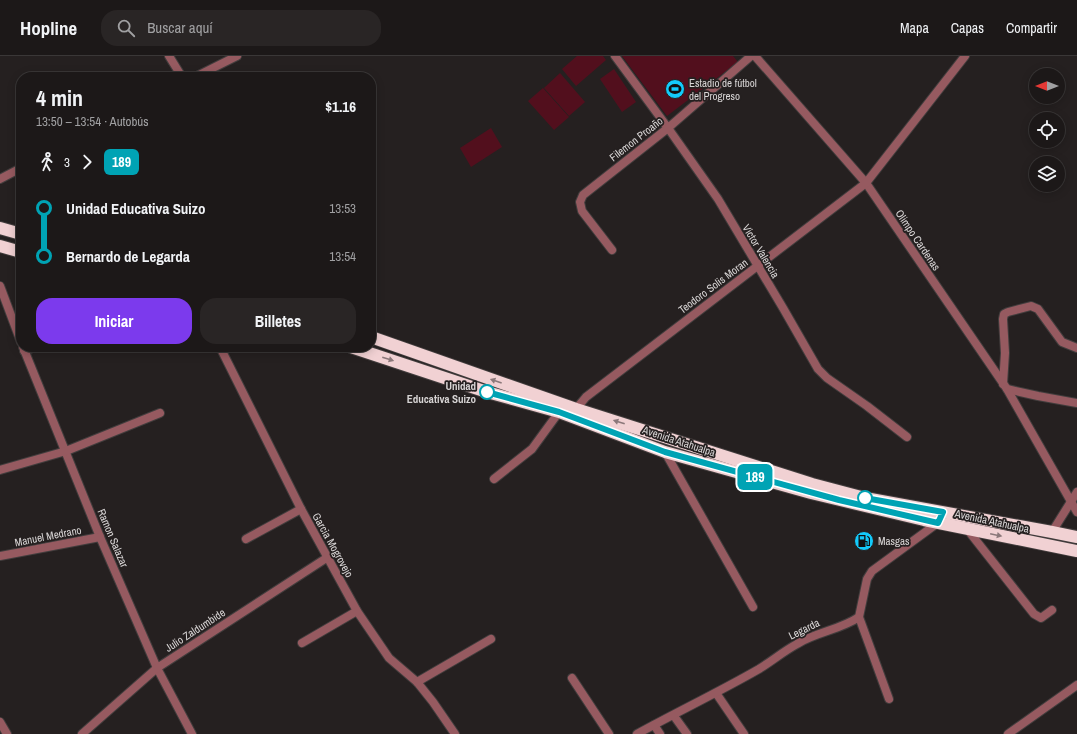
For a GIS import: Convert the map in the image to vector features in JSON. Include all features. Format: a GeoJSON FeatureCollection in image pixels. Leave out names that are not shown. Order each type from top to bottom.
{"type":"FeatureCollection","features":[{"type":"Feature","properties":{"kind":"highway"},"geometry":{"type":"LineString","coordinates":[[0,228],[16,233]]}},
{"type":"Feature","properties":{"kind":"highway"},"geometry":{"type":"LineString","coordinates":[[0,246],[16,251]]}},
{"type":"Feature","properties":{"kind":"highway","name":"Avenida Atahualpa"},"geometry":{"type":"LineString","coordinates":[[376,339],[576,408],[812,484],[941,517],[967,529],[1077,552]]}},
{"type":"Feature","properties":{"kind":"highway","name":"Avenida Atahualpa"},"geometry":{"type":"LineString","coordinates":[[366,352],[487,392],[559,412],[665,452],[832,498],[941,517],[1052,532],[1077,538]]}},
{"type":"Feature","properties":{"kind":"street"},"geometry":{"type":"LineString","coordinates":[[169,56],[179,72]]}},
{"type":"Feature","properties":{"kind":"street"},"geometry":{"type":"LineString","coordinates":[[206,72],[237,56]]}},
{"type":"Feature","properties":{"kind":"street","name":"Victor Valencia"},"geometry":{"type":"LineString","coordinates":[[615,56],[718,199],[818,369],[827,378],[867,406],[907,437]]}},
{"type":"Feature","properties":{"kind":"street","name":"Filemon Proaño"},"geometry":{"type":"LineString","coordinates":[[612,250],[582,211],[580,202],[583,195],[668,128],[751,56]]}},
{"type":"Feature","properties":{"kind":"street","name":"Olimpo Cardenas"},"geometry":{"type":"LineString","coordinates":[[755,56],[866,184],[1005,386],[1077,512]]}},
{"type":"Feature","properties":{"kind":"street","name":"Teodoro Solis Moran"},"geometry":{"type":"LineString","coordinates":[[576,408],[586,397],[866,184],[965,56]]}},
{"type":"Feature","properties":{"kind":"street"},"geometry":{"type":"LineString","coordinates":[[0,179],[16,171]]}},
{"type":"Feature","properties":{"kind":"street"},"geometry":{"type":"LineString","coordinates":[[0,286],[16,329]]}},
{"type":"Feature","properties":{"kind":"street"},"geometry":{"type":"LineString","coordinates":[[1077,348],[1062,342],[1038,310],[1031,306],[1004,314],[1005,386],[1038,396],[1077,403]]}},
{"type":"Feature","properties":{"kind":"street","name":"Ramon Salazar"},"geometry":{"type":"LineString","coordinates":[[25,352],[100,537],[157,668],[192,734]]}},
{"type":"Feature","properties":{"kind":"street","name":"Garcia Mogrovejo"},"geometry":{"type":"LineString","coordinates":[[222,352],[300,509],[357,611],[389,658],[417,682],[456,734]]}},
{"type":"Feature","properties":{"kind":"street"},"geometry":{"type":"LineString","coordinates":[[494,479],[532,449],[559,412]]}},
{"type":"Feature","properties":{"kind":"street"},"geometry":{"type":"LineString","coordinates":[[0,470],[66,451],[160,413]]}},
{"type":"Feature","properties":{"kind":"street"},"geometry":{"type":"LineString","coordinates":[[665,452],[753,607]]}},
{"type":"Feature","properties":{"kind":"street"},"geometry":{"type":"LineString","coordinates":[[1052,532],[1077,492]]}},
{"type":"Feature","properties":{"kind":"street"},"geometry":{"type":"LineString","coordinates":[[246,539],[300,509]]}},
{"type":"Feature","properties":{"kind":"street"},"geometry":{"type":"LineString","coordinates":[[889,699],[859,617],[868,579],[872,571],[941,517]]}},
{"type":"Feature","properties":{"kind":"street"},"geometry":{"type":"LineString","coordinates":[[967,529],[1034,614],[1041,618],[1052,610]]}},
{"type":"Feature","properties":{"kind":"street","name":"Manuel Medrano"},"geometry":{"type":"LineString","coordinates":[[0,556],[100,537]]}},
{"type":"Feature","properties":{"kind":"street","name":"Julio Zaldumbide"},"geometry":{"type":"LineString","coordinates":[[82,734],[157,668],[328,557]]}},
{"type":"Feature","properties":{"kind":"street"},"geometry":{"type":"LineString","coordinates":[[302,643],[357,611]]}},
{"type":"Feature","properties":{"kind":"street","name":"Legarda"},"geometry":{"type":"LineString","coordinates":[[637,734],[716,693],[760,668],[811,636],[859,617]]}},
{"type":"Feature","properties":{"kind":"street"},"geometry":{"type":"LineString","coordinates":[[417,682],[491,639]]}},
{"type":"Feature","properties":{"kind":"street"},"geometry":{"type":"LineString","coordinates":[[572,678],[609,734]]}},
{"type":"Feature","properties":{"kind":"street"},"geometry":{"type":"LineString","coordinates":[[1008,734],[1077,685]]}},
{"type":"Feature","properties":{"kind":"street"},"geometry":{"type":"LineString","coordinates":[[716,693],[744,734]]}},
{"type":"Feature","properties":{"kind":"street"},"geometry":{"type":"LineString","coordinates":[[674,716],[687,734]]}},
{"type":"Feature","properties":{"kind":"street"},"geometry":{"type":"LineString","coordinates":[[0,722],[7,734]]}},
{"type":"Feature","properties":{"kind":"street"},"geometry":{"type":"LineString","coordinates":[[654,725],[660,734]]}},
{"type":"Feature","properties":{"kind":"shaded area"},"geometry":{"type":"Polygon","coordinates":[[[577,56],[603,56],[606,60],[576,86],[562,69],[577,56]]]}},
{"type":"Feature","properties":{"kind":"shaded area","name":"Estadio de fútbol del Progreso"},"geometry":{"type":"Polygon","coordinates":[[[622,56],[733,56],[738,62],[667,116],[622,56]]]}},
{"type":"Feature","properties":{"kind":"shaded area"},"geometry":{"type":"Polygon","coordinates":[[[614,69],[636,102],[622,112],[600,79],[614,69]]]}},
{"type":"Feature","properties":{"kind":"shaded area"},"geometry":{"type":"Polygon","coordinates":[[[560,73],[585,102],[569,116],[544,88],[560,73]]]}},
{"type":"Feature","properties":{"kind":"shaded area"},"geometry":{"type":"Polygon","coordinates":[[[543,88],[569,117],[554,130],[528,101],[543,88]]]}},
{"type":"Feature","properties":{"kind":"shaded area"},"geometry":{"type":"Polygon","coordinates":[[[491,128],[502,147],[471,167],[460,148],[491,128]]]}},
{"type":"Feature","properties":{"kind":"bus line","name":"189"},"geometry":{"type":"LineString","coordinates":[[487,392],[559,412],[665,452],[811,493],[938,523],[943,512],[865,498]]}},
{"type":"Feature","properties":{"kind":"place","name":"Estadio de fútbol del Progreso"},"geometry":{"type":"Point","coordinates":[675,89]}},
{"type":"Feature","properties":{"kind":"place","name":"Unidad Educativa Suizo"},"geometry":{"type":"Point","coordinates":[487,392]}},
{"type":"Feature","properties":{"kind":"place","name":"Masgas"},"geometry":{"type":"Point","coordinates":[864,541]}}]}
